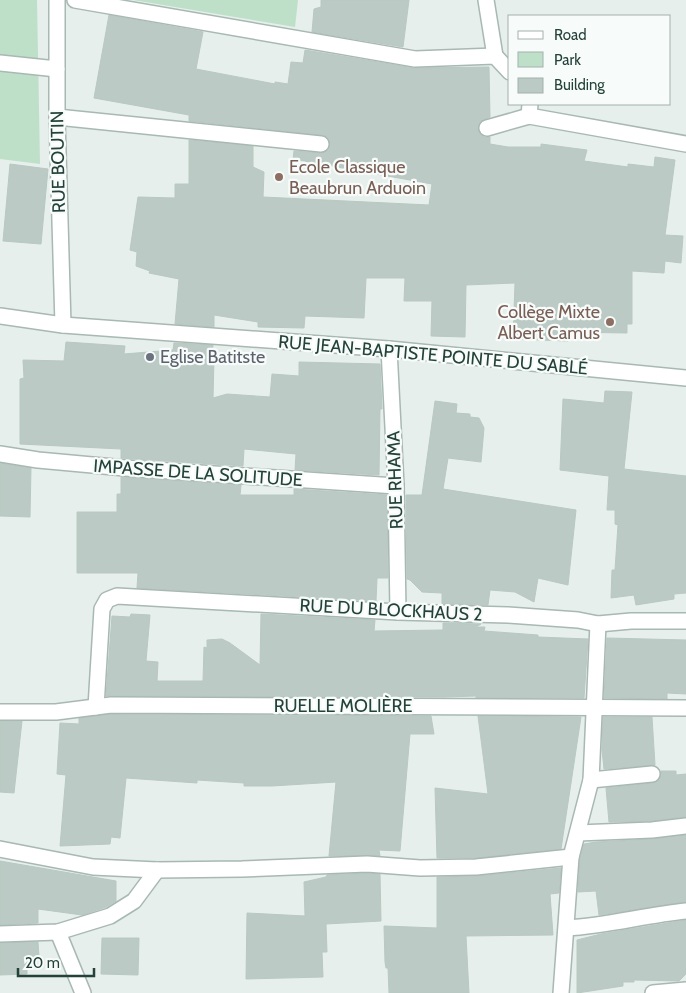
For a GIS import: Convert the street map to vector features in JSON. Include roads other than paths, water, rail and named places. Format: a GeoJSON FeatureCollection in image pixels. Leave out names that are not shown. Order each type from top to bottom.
{"type":"FeatureCollection","features":[{"type":"Feature","properties":{"kind":"street","name":"RUE BOUTIN"},"geometry":{"type":"LineString","coordinates":[[57,0],[57,117],[62,325]]}},
{"type":"Feature","properties":{"kind":"street"},"geometry":{"type":"LineString","coordinates":[[75,0],[415,59],[495,56]]}},
{"type":"Feature","properties":{"kind":"street"},"geometry":{"type":"LineString","coordinates":[[486,0],[495,56],[508,70]]}},
{"type":"Feature","properties":{"kind":"street"},"geometry":{"type":"LineString","coordinates":[[0,63],[57,69]]}},
{"type":"Feature","properties":{"kind":"street"},"geometry":{"type":"LineString","coordinates":[[487,128],[530,110],[686,144]]}},
{"type":"Feature","properties":{"kind":"street"},"geometry":{"type":"LineString","coordinates":[[57,117],[321,144]]}},
{"type":"Feature","properties":{"kind":"street","name":"RUE JEAN-BAPTISTE POINTE DU SABLÉ"},"geometry":{"type":"LineString","coordinates":[[0,316],[62,325],[389,349],[686,378]]}},
{"type":"Feature","properties":{"kind":"street","name":"RUE RHAMA"},"geometry":{"type":"LineString","coordinates":[[389,349],[396,486],[398,612]]}},
{"type":"Feature","properties":{"kind":"street","name":"IMPASSE DE LA SOLITUDE"},"geometry":{"type":"LineString","coordinates":[[0,454],[38,460],[125,468],[396,486]]}},
{"type":"Feature","properties":{"kind":"street","name":"RUE DU BLOCKHAUS 2"},"geometry":{"type":"LineString","coordinates":[[96,707],[102,609],[107,600],[117,596],[398,612],[508,615],[578,620],[598,624],[631,621],[686,621]]}},
{"type":"Feature","properties":{"kind":"street"},"geometry":{"type":"LineString","coordinates":[[561,993],[571,857],[591,780],[598,624]]}},
{"type":"Feature","properties":{"kind":"street","name":"RUELLE MOLIÈRE"},"geometry":{"type":"LineString","coordinates":[[0,712],[56,712],[111,705],[686,708]]}},
{"type":"Feature","properties":{"kind":"street"},"geometry":{"type":"LineString","coordinates":[[591,780],[652,774]]}},
{"type":"Feature","properties":{"kind":"street"},"geometry":{"type":"LineString","coordinates":[[578,833],[652,830],[686,826]]}},
{"type":"Feature","properties":{"kind":"street"},"geometry":{"type":"LineString","coordinates":[[0,849],[93,867],[157,870],[367,864],[420,868],[476,867],[571,857]]}},
{"type":"Feature","properties":{"kind":"street"},"geometry":{"type":"LineString","coordinates":[[0,934],[58,932],[110,916],[134,901],[157,870]]}},
{"type":"Feature","properties":{"kind":"street"},"geometry":{"type":"LineString","coordinates":[[567,928],[593,926],[649,915],[686,911]]}},
{"type":"Feature","properties":{"kind":"street"},"geometry":{"type":"LineString","coordinates":[[58,932],[83,993]]}},
{"type":"Feature","properties":{"kind":"street"},"geometry":{"type":"LineString","coordinates":[[653,993],[686,990]]}},
{"type":"Feature","properties":{"kind":"place","name":"Ecole Classique Beaubrun Arduoin"},"geometry":{"type":"Point","coordinates":[279,177]}},
{"type":"Feature","properties":{"kind":"place","name":"Collège Mixte Albert Camus"},"geometry":{"type":"Point","coordinates":[610,322]}},
{"type":"Feature","properties":{"kind":"place","name":"Eglise Batitste"},"geometry":{"type":"Point","coordinates":[150,357]}}]}
